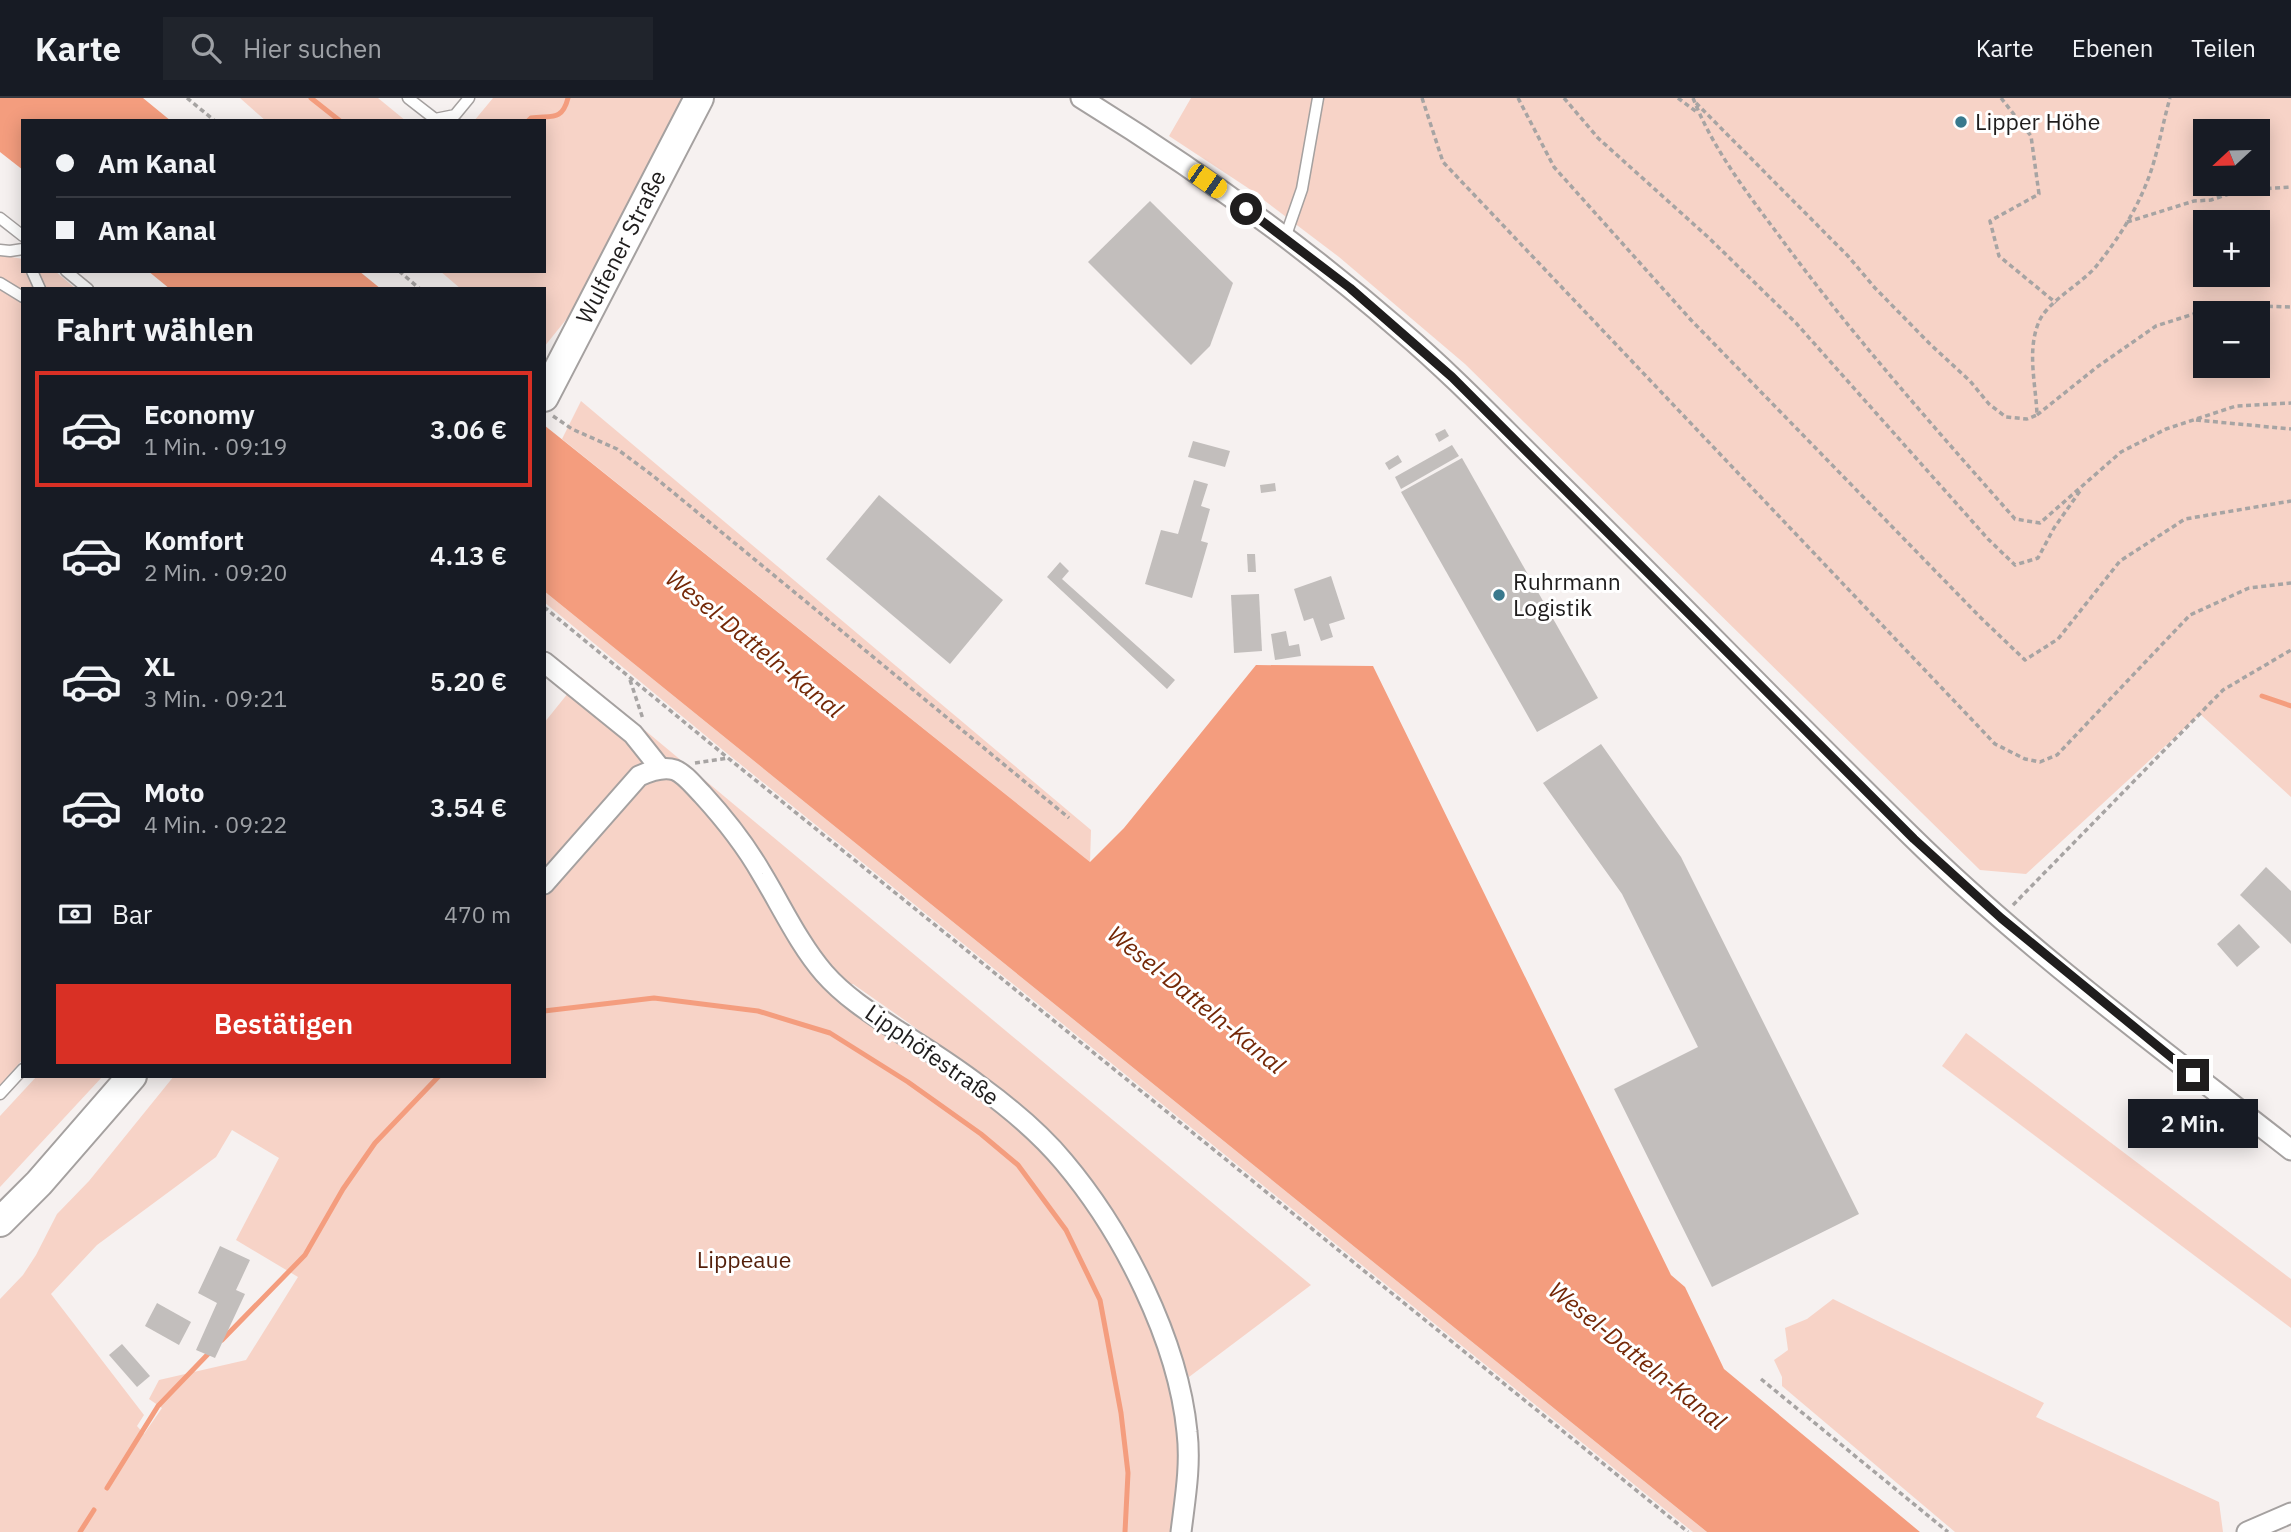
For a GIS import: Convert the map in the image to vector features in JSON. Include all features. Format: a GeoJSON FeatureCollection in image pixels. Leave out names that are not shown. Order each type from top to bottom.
{"type":"FeatureCollection","features":[{"type":"Feature","properties":{"kind":"main road","name":"Wulfener Straße"},"geometry":{"type":"LineString","coordinates":[[547,402],[699,98]]}},
{"type":"Feature","properties":{"kind":"main road"},"geometry":{"type":"LineString","coordinates":[[0,1222],[39,1183],[130,1078]]}},
{"type":"Feature","properties":{"kind":"street"},"geometry":{"type":"LineString","coordinates":[[1081,98],[1148,140],[1350,288],[1452,377],[1914,839],[2001,918],[2193,1075],[2291,1150]]}},
{"type":"Feature","properties":{"kind":"street"},"geometry":{"type":"LineString","coordinates":[[546,665],[633,734],[660,768],[639,776],[546,882]]}},
{"type":"Feature","properties":{"kind":"street","name":"Lipphöfestraße"},"geometry":{"type":"LineString","coordinates":[[660,768],[681,774],[709,802],[760,870],[810,956],[839,989],[996,1098],[1035,1131],[1087,1190],[1133,1268],[1165,1338],[1177,1376],[1187,1434],[1188,1473],[1181,1532]]}},
{"type":"Feature","properties":{"kind":"street"},"geometry":{"type":"LineString","coordinates":[[2247,1532],[2291,1513]]}},
{"type":"Feature","properties":{"kind":"lane"},"geometry":{"type":"LineString","coordinates":[[408,98],[435,119],[455,115],[469,98]]}},
{"type":"Feature","properties":{"kind":"lane"},"geometry":{"type":"LineString","coordinates":[[1285,238],[1302,188],[1318,98]]}},
{"type":"Feature","properties":{"kind":"lane"},"geometry":{"type":"LineString","coordinates":[[0,218],[21,234]]}},
{"type":"Feature","properties":{"kind":"lane"},"geometry":{"type":"LineString","coordinates":[[0,250],[21,250]]}},
{"type":"Feature","properties":{"kind":"lane"},"geometry":{"type":"LineString","coordinates":[[68,273],[86,287]]}},
{"type":"Feature","properties":{"kind":"lane"},"geometry":{"type":"LineString","coordinates":[[0,283],[21,296]]}},
{"type":"Feature","properties":{"kind":"lane"},"geometry":{"type":"LineString","coordinates":[[0,1094],[21,1071]]}},
{"type":"Feature","properties":{"kind":"path"},"geometry":{"type":"LineString","coordinates":[[187,98],[213,119]]}},
{"type":"Feature","properties":{"kind":"path"},"geometry":{"type":"LineString","coordinates":[[1422,98],[1443,162],[1995,744],[2025,759],[2040,762],[2057,755],[2190,615],[2249,588],[2291,583]]}},
{"type":"Feature","properties":{"kind":"path"},"geometry":{"type":"LineString","coordinates":[[1518,98],[1554,167],[1690,320],[2025,660],[2058,639],[2120,561],[2185,519],[2291,501]]}},
{"type":"Feature","properties":{"kind":"path"},"geometry":{"type":"LineString","coordinates":[[1564,98],[1598,138],[1709,238],[1796,323],[1988,539],[2015,565],[2038,558],[2054,528],[2083,486]]}},
{"type":"Feature","properties":{"kind":"path"},"geometry":{"type":"LineString","coordinates":[[1678,98],[1699,114]]}},
{"type":"Feature","properties":{"kind":"path"},"geometry":{"type":"LineString","coordinates":[[2001,98],[2032,136],[2039,194],[1990,221],[1999,256],[2056,303]]}},
{"type":"Feature","properties":{"kind":"path"},"geometry":{"type":"LineString","coordinates":[[2037,415],[2033,339],[2039,321],[2097,266],[2127,222],[2150,172],[2170,98]]}},
{"type":"Feature","properties":{"kind":"path"},"geometry":{"type":"LineString","coordinates":[[1693,99],[1704,127],[1818,290],[2015,519],[2040,523],[2121,452],[2166,429],[2236,406],[2291,403]]}},
{"type":"Feature","properties":{"kind":"path"},"geometry":{"type":"LineString","coordinates":[[1693,99],[1848,256],[1930,344],[1970,380],[1989,404],[2006,417],[2027,419],[2037,415],[2097,367],[2156,326],[2200,312],[2249,307],[2291,307]]}},
{"type":"Feature","properties":{"kind":"path"},"geometry":{"type":"LineString","coordinates":[[2127,222],[2194,201],[2211,200],[2241,190],[2291,187]]}},
{"type":"Feature","properties":{"kind":"path"},"geometry":{"type":"LineString","coordinates":[[401,273],[418,287]]}},
{"type":"Feature","properties":{"kind":"path"},"geometry":{"type":"LineString","coordinates":[[547,402],[572,429],[617,449],[652,475],[1069,818]]}},
{"type":"Feature","properties":{"kind":"path"},"geometry":{"type":"LineString","coordinates":[[2194,420],[2291,429]]}},
{"type":"Feature","properties":{"kind":"path"},"geometry":{"type":"LineString","coordinates":[[546,609],[684,723],[1688,1532]]}},
{"type":"Feature","properties":{"kind":"path"},"geometry":{"type":"LineString","coordinates":[[2001,918],[2223,690],[2291,650]]}},
{"type":"Feature","properties":{"kind":"path"},"geometry":{"type":"LineString","coordinates":[[1761,1379],[1948,1532]]}},
{"type":"Feature","properties":{"kind":"green space"},"geometry":{"type":"Polygon","coordinates":[[[240,98],[378,98],[404,119],[264,119],[240,98]]]}},
{"type":"Feature","properties":{"kind":"green space"},"geometry":{"type":"Polygon","coordinates":[[[493,98],[685,98],[569,316],[546,345],[546,287],[459,287],[442,273],[546,273],[546,119],[476,119],[493,98]]]}},
{"type":"Feature","properties":{"kind":"green space"},"geometry":{"type":"Polygon","coordinates":[[[1191,98],[2291,98],[2291,797],[2200,714],[2026,874],[1980,870],[1465,364],[1339,257],[1248,188],[1169,136],[1191,98]]]}},
{"type":"Feature","properties":{"kind":"green space"},"geometry":{"type":"Polygon","coordinates":[[[0,255],[21,259],[21,273],[30,273],[35,287],[21,287],[21,291],[0,278],[0,255]]]}},
{"type":"Feature","properties":{"kind":"green space"},"geometry":{"type":"Polygon","coordinates":[[[39,273],[57,273],[74,287],[44,287],[39,273]]]}},
{"type":"Feature","properties":{"kind":"green space"},"geometry":{"type":"Polygon","coordinates":[[[0,290],[21,302],[21,1061],[0,1086],[0,290]]]}},
{"type":"Feature","properties":{"kind":"green space"},"geometry":{"type":"Polygon","coordinates":[[[581,401],[1091,830],[1090,862],[562,439],[581,401]]]}},
{"type":"Feature","properties":{"kind":"green space"},"geometry":{"type":"Polygon","coordinates":[[[546,593],[1707,1532],[1693,1532],[729,755],[546,604],[546,593]]]}},
{"type":"Feature","properties":{"kind":"green space","name":"Lippeaue"},"geometry":{"type":"Polygon","coordinates":[[[581,677],[1311,1285],[1189,1377],[1152,1290],[1124,1234],[1071,1156],[1037,1122],[982,1077],[853,984],[831,989],[860,1012],[924,1049],[1031,1128],[1053,1147],[1072,1169],[1106,1217],[1135,1266],[1152,1302],[1176,1374],[1186,1450],[1182,1532],[0,1532],[0,1299],[23,1275],[57,1214],[89,1181],[172,1078],[546,1078],[546,721],[581,677]],[[232,1130],[216,1157],[97,1245],[51,1294],[144,1415],[137,1426],[144,1434],[162,1408],[149,1399],[159,1380],[246,1360],[298,1277],[236,1240],[279,1158],[232,1130]]]}},
{"type":"Feature","properties":{"kind":"green space"},"geometry":{"type":"Polygon","coordinates":[[[1966,1033],[2291,1279],[2291,1328],[1942,1066],[1966,1033]]]}},
{"type":"Feature","properties":{"kind":"green space"},"geometry":{"type":"Polygon","coordinates":[[[35,1078],[101,1078],[0,1187],[0,1116],[35,1078]]]}},
{"type":"Feature","properties":{"kind":"green space"},"geometry":{"type":"Polygon","coordinates":[[[1833,1299],[2044,1403],[2036,1417],[2219,1502],[2223,1532],[1955,1532],[1782,1386],[1782,1377],[1774,1360],[1788,1350],[1785,1328],[1807,1319],[1833,1299]]]}},
{"type":"Feature","properties":{"kind":"water"},"geometry":{"type":"Polygon","coordinates":[[[0,98],[143,98],[169,119],[21,119],[21,168],[0,152],[0,98]]]}},
{"type":"Feature","properties":{"kind":"water"},"geometry":{"type":"Polygon","coordinates":[[[150,273],[361,273],[379,287],[168,287],[150,273]]]}},
{"type":"Feature","properties":{"kind":"water","name":"Wesel-Datteln-Kanal"},"geometry":{"type":"Polygon","coordinates":[[[546,427],[1090,862],[1124,828],[1256,665],[1373,666],[1671,1275],[1685,1287],[1724,1369],[1920,1532],[1707,1532],[546,593],[546,427]]]}},
{"type":"Feature","properties":{"kind":"building"},"geometry":{"type":"Polygon","coordinates":[[[1150,201],[1233,283],[1210,346],[1191,365],[1088,262],[1150,201]]]}},
{"type":"Feature","properties":{"kind":"building"},"geometry":{"type":"Polygon","coordinates":[[[1445,429],[1449,436],[1439,442],[1435,434],[1445,429]]]}},
{"type":"Feature","properties":{"kind":"building"},"geometry":{"type":"Polygon","coordinates":[[[1193,441],[1230,451],[1225,467],[1188,457],[1193,441]]]}},
{"type":"Feature","properties":{"kind":"building"},"geometry":{"type":"Polygon","coordinates":[[[1452,445],[1459,456],[1401,489],[1395,477],[1452,445]]]}},
{"type":"Feature","properties":{"kind":"building"},"geometry":{"type":"Polygon","coordinates":[[[1398,455],[1402,462],[1389,470],[1385,463],[1398,455]]]}},
{"type":"Feature","properties":{"kind":"building","name":"Ruhrmann Logistik"},"geometry":{"type":"Polygon","coordinates":[[[1462,458],[1598,698],[1537,732],[1401,492],[1462,458]]]}},
{"type":"Feature","properties":{"kind":"building"},"geometry":{"type":"Polygon","coordinates":[[[1194,480],[1208,484],[1201,506],[1210,509],[1201,541],[1208,543],[1192,598],[1145,584],[1161,530],[1178,534],[1194,480]]]}},
{"type":"Feature","properties":{"kind":"building"},"geometry":{"type":"Polygon","coordinates":[[[1275,483],[1276,491],[1261,493],[1260,485],[1275,483]]]}},
{"type":"Feature","properties":{"kind":"building"},"geometry":{"type":"Polygon","coordinates":[[[879,495],[1003,600],[950,664],[826,559],[879,495]]]}},
{"type":"Feature","properties":{"kind":"building"},"geometry":{"type":"Polygon","coordinates":[[[1247,554],[1255,554],[1256,572],[1248,572],[1247,554]]]}},
{"type":"Feature","properties":{"kind":"building"},"geometry":{"type":"Polygon","coordinates":[[[1060,562],[1069,571],[1062,579],[1175,680],[1167,689],[1047,577],[1060,562]]]}},
{"type":"Feature","properties":{"kind":"building"},"geometry":{"type":"Polygon","coordinates":[[[1331,576],[1345,619],[1329,624],[1333,637],[1321,641],[1313,618],[1304,621],[1294,589],[1331,576]]]}},
{"type":"Feature","properties":{"kind":"building"},"geometry":{"type":"Polygon","coordinates":[[[1259,594],[1262,651],[1234,653],[1231,595],[1259,594]]]}},
{"type":"Feature","properties":{"kind":"building"},"geometry":{"type":"Polygon","coordinates":[[[1286,631],[1289,646],[1299,644],[1301,656],[1275,660],[1271,634],[1286,631]]]}},
{"type":"Feature","properties":{"kind":"building"},"geometry":{"type":"Polygon","coordinates":[[[1601,744],[1681,857],[1859,1214],[1712,1287],[1614,1089],[1698,1047],[1622,894],[1543,783],[1601,744]]]}},
{"type":"Feature","properties":{"kind":"building"},"geometry":{"type":"Polygon","coordinates":[[[2266,867],[2291,891],[2291,944],[2240,895],[2266,867]]]}},
{"type":"Feature","properties":{"kind":"building"},"geometry":{"type":"Polygon","coordinates":[[[2239,924],[2260,947],[2237,967],[2217,944],[2239,924]]]}},
{"type":"Feature","properties":{"kind":"building"},"geometry":{"type":"Polygon","coordinates":[[[220,1246],[250,1260],[236,1290],[245,1294],[215,1358],[196,1350],[217,1303],[198,1293],[220,1246]]]}},
{"type":"Feature","properties":{"kind":"building"},"geometry":{"type":"Polygon","coordinates":[[[157,1303],[191,1322],[179,1345],[145,1326],[157,1303]]]}},
{"type":"Feature","properties":{"kind":"building"},"geometry":{"type":"Polygon","coordinates":[[[122,1344],[150,1376],[137,1387],[109,1355],[122,1344]]]}},
{"type":"Feature","properties":{"kind":"waterway"},"geometry":{"type":"LineString","coordinates":[[311,98],[337,119]]}},
{"type":"Feature","properties":{"kind":"waterway"},"geometry":{"type":"LineString","coordinates":[[530,119],[559,114],[566,106],[568,98]]}},
{"type":"Feature","properties":{"kind":"waterway"},"geometry":{"type":"LineString","coordinates":[[2262,696],[2291,706]]}},
{"type":"Feature","properties":{"kind":"waterway"},"geometry":{"type":"LineString","coordinates":[[546,1011],[654,998],[758,1011],[830,1033],[908,1082],[981,1134],[1018,1165],[1066,1230],[1100,1300],[1121,1413],[1128,1473],[1125,1532]]}},
{"type":"Feature","properties":{"kind":"waterway"},"geometry":{"type":"LineString","coordinates":[[222,1340],[305,1255],[343,1189],[375,1143],[437,1078]]}},
{"type":"Feature","properties":{"kind":"waterway"},"geometry":{"type":"LineString","coordinates":[[107,1488],[158,1406],[210,1352]]}},
{"type":"Feature","properties":{"kind":"waterway"},"geometry":{"type":"LineString","coordinates":[[80,1532],[94,1510]]}},
{"type":"Feature","properties":{"kind":"place","name":"Lipper Höhe"},"geometry":{"type":"Point","coordinates":[1961,122]}},
{"type":"Feature","properties":{"kind":"place","name":"Ruhrmann Logistik"},"geometry":{"type":"Point","coordinates":[1499,595]}},
{"type":"Feature","properties":{"kind":"route"},"geometry":{"type":"LineString","coordinates":[[1246,209],[1350,288],[1452,377],[1914,839],[2001,918],[2193,1075]]}}]}
